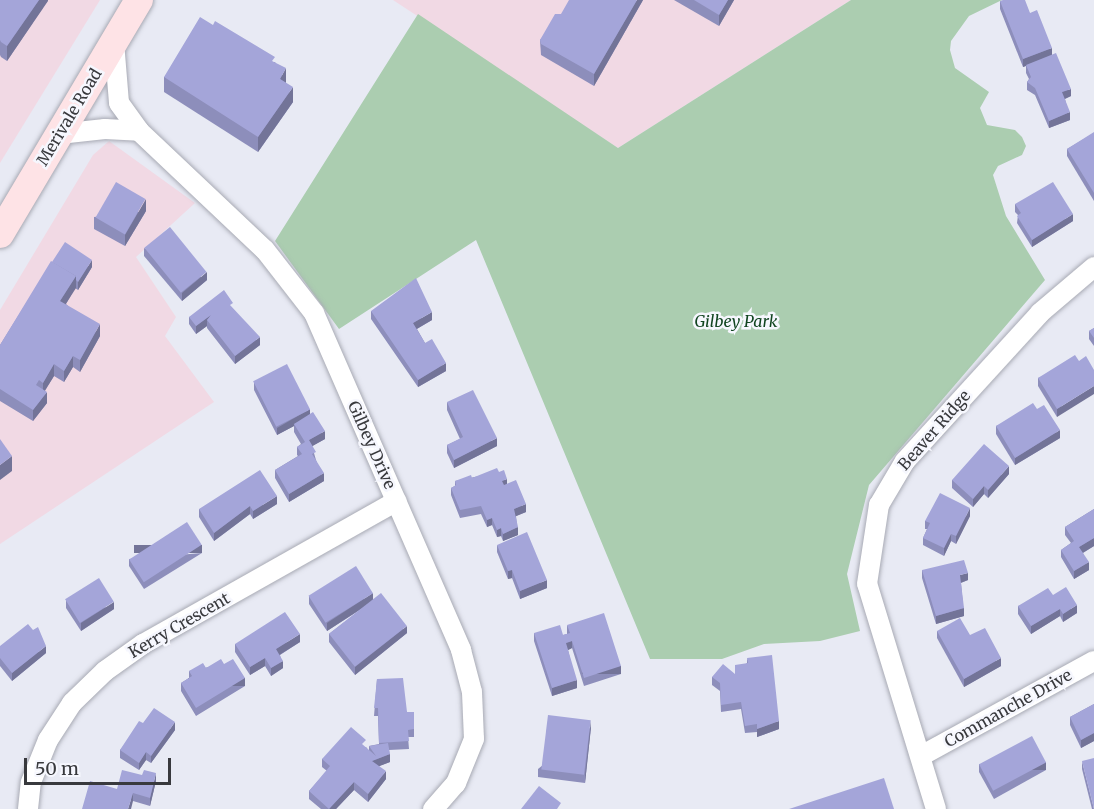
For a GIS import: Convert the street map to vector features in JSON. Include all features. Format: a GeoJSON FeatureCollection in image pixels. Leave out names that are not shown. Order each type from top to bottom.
{"type":"FeatureCollection","features":[{"type":"Feature","properties":{"kind":"main road","name":"Merivale Road"},"geometry":{"type":"LineString","coordinates":[[0,234],[139,0]]}},
{"type":"Feature","properties":{"kind":"street","name":"Gilbey Drive"},"geometry":{"type":"LineString","coordinates":[[114,42],[119,103],[139,131],[265,249],[314,313],[461,650],[472,692],[474,739],[456,783],[433,809]]}},
{"type":"Feature","properties":{"kind":"street"},"geometry":{"type":"LineString","coordinates":[[59,134],[105,129],[139,131]]}},
{"type":"Feature","properties":{"kind":"street","name":"Beaver Ridge"},"geometry":{"type":"LineString","coordinates":[[936,809],[867,584],[879,505],[905,461],[1040,312],[1094,267]]}},
{"type":"Feature","properties":{"kind":"street","name":"Kerry Crescent"},"geometry":{"type":"LineString","coordinates":[[28,809],[31,782],[48,740],[72,703],[105,671],[143,645],[397,501]]}},
{"type":"Feature","properties":{"kind":"street","name":"Commanche Drive"},"geometry":{"type":"LineString","coordinates":[[921,756],[1094,661]]}},
{"type":"Feature","properties":{"kind":"shaded area"},"geometry":{"type":"Polygon","coordinates":[[[0,0],[100,0],[0,163],[0,0]]]}},
{"type":"Feature","properties":{"kind":"shaded area"},"geometry":{"type":"Polygon","coordinates":[[[393,0],[851,0],[618,148],[393,0]]]}},
{"type":"Feature","properties":{"kind":"shaded area"},"geometry":{"type":"Polygon","coordinates":[[[109,141],[195,203],[136,257],[176,317],[165,336],[214,402],[0,544],[0,310],[93,155],[109,141]]]}},
{"type":"Feature","properties":{"kind":"green space","name":"Gilbey Park"},"geometry":{"type":"Polygon","coordinates":[[[851,0],[1002,0],[969,16],[951,41],[950,50],[955,68],[989,92],[980,108],[987,125],[1015,130],[1022,137],[1026,146],[1022,155],[998,166],[993,175],[1006,216],[1045,280],[869,485],[847,574],[860,631],[820,641],[764,644],[722,659],[650,659],[476,240],[339,329],[275,241],[418,14],[618,148],[851,0]]]}},
{"type":"Feature","properties":{"kind":"building"},"geometry":{"type":"Polygon","coordinates":[[[0,0],[39,0],[7,46],[0,40],[0,0]]]}},
{"type":"Feature","properties":{"kind":"building"},"geometry":{"type":"Polygon","coordinates":[[[569,0],[637,0],[594,74],[541,44],[540,40],[555,14],[561,14],[569,0]]]}},
{"type":"Feature","properties":{"kind":"building"},"geometry":{"type":"Polygon","coordinates":[[[694,0],[728,0],[719,15],[694,0]]]}},
{"type":"Feature","properties":{"kind":"building"},"geometry":{"type":"Polygon","coordinates":[[[1025,0],[1030,13],[1037,10],[1052,48],[1023,59],[1000,1],[1025,0]]]}},
{"type":"Feature","properties":{"kind":"building"},"geometry":{"type":"Polygon","coordinates":[[[200,17],[213,25],[215,21],[275,57],[272,61],[286,68],[280,79],[293,87],[258,137],[164,77],[200,17]]]}},
{"type":"Feature","properties":{"kind":"building"},"geometry":{"type":"Polygon","coordinates":[[[1056,53],[1071,89],[1062,92],[1070,112],[1049,121],[1035,88],[1027,82],[1031,77],[1026,65],[1056,53]]]}},
{"type":"Feature","properties":{"kind":"building"},"geometry":{"type":"Polygon","coordinates":[[[1094,132],[1094,193],[1067,149],[1094,132]]]}},
{"type":"Feature","properties":{"kind":"building"},"geometry":{"type":"Polygon","coordinates":[[[116,182],[145,199],[125,235],[96,218],[116,182]]]}},
{"type":"Feature","properties":{"kind":"building"},"geometry":{"type":"Polygon","coordinates":[[[1053,182],[1073,214],[1032,240],[1017,216],[1021,213],[1015,204],[1053,182]]]}},
{"type":"Feature","properties":{"kind":"building"},"geometry":{"type":"Polygon","coordinates":[[[170,227],[207,272],[181,293],[144,248],[170,227]]]}},
{"type":"Feature","properties":{"kind":"building"},"geometry":{"type":"Polygon","coordinates":[[[65,242],[92,260],[78,282],[76,276],[52,262],[65,242]]]}},
{"type":"Feature","properties":{"kind":"building"},"geometry":{"type":"Polygon","coordinates":[[[51,261],[76,276],[60,301],[100,324],[80,360],[73,356],[64,371],[54,364],[43,383],[39,380],[36,385],[47,392],[33,410],[0,389],[0,345],[51,261]]]}},
{"type":"Feature","properties":{"kind":"building"},"geometry":{"type":"Polygon","coordinates":[[[416,278],[432,312],[413,323],[425,343],[432,339],[446,363],[418,380],[371,311],[416,278]]]}},
{"type":"Feature","properties":{"kind":"building"},"geometry":{"type":"Polygon","coordinates":[[[224,290],[233,303],[230,305],[260,337],[235,356],[207,320],[211,315],[196,326],[189,317],[224,290]]]}},
{"type":"Feature","properties":{"kind":"building"},"geometry":{"type":"Polygon","coordinates":[[[1094,328],[1094,338],[1089,331],[1094,328]]]}},
{"type":"Feature","properties":{"kind":"building"},"geometry":{"type":"Polygon","coordinates":[[[1075,355],[1079,361],[1086,356],[1094,370],[1094,386],[1057,409],[1038,378],[1075,355]]]}},
{"type":"Feature","properties":{"kind":"building"},"geometry":{"type":"Polygon","coordinates":[[[287,364],[310,409],[276,427],[253,381],[287,364]]]}},
{"type":"Feature","properties":{"kind":"building"},"geometry":{"type":"Polygon","coordinates":[[[473,390],[497,438],[454,460],[447,445],[463,437],[447,402],[473,390]]]}},
{"type":"Feature","properties":{"kind":"building"},"geometry":{"type":"Polygon","coordinates":[[[1033,403],[1037,409],[1044,405],[1060,430],[1015,458],[996,426],[1033,403]]]}},
{"type":"Feature","properties":{"kind":"building"},"geometry":{"type":"Polygon","coordinates":[[[313,412],[325,431],[309,440],[316,452],[312,454],[324,473],[289,494],[275,470],[302,454],[297,447],[305,442],[294,424],[313,412]]]}},
{"type":"Feature","properties":{"kind":"building"},"geometry":{"type":"Polygon","coordinates":[[[0,439],[12,456],[0,465],[0,439]]]}},
{"type":"Feature","properties":{"kind":"building"},"geometry":{"type":"Polygon","coordinates":[[[984,444],[1009,466],[988,490],[984,486],[973,499],[952,480],[984,444]]]}},
{"type":"Feature","properties":{"kind":"building"},"geometry":{"type":"Polygon","coordinates":[[[497,468],[499,472],[504,470],[507,479],[502,481],[504,485],[516,480],[526,504],[514,509],[518,527],[503,534],[501,528],[497,530],[492,518],[487,520],[481,506],[460,510],[451,488],[456,485],[455,481],[471,475],[472,478],[497,468]]]}},
{"type":"Feature","properties":{"kind":"building"},"geometry":{"type":"Polygon","coordinates":[[[260,470],[277,496],[253,511],[250,506],[214,533],[199,509],[260,470]]]}},
{"type":"Feature","properties":{"kind":"building"},"geometry":{"type":"Polygon","coordinates":[[[940,493],[970,508],[956,536],[951,534],[944,548],[923,538],[930,523],[925,521],[940,493]]]}},
{"type":"Feature","properties":{"kind":"building"},"geometry":{"type":"Polygon","coordinates":[[[1094,509],[1094,538],[1079,547],[1089,562],[1074,571],[1061,550],[1074,541],[1065,527],[1094,509]]]}},
{"type":"Feature","properties":{"kind":"building"},"geometry":{"type":"Polygon","coordinates":[[[187,522],[202,545],[144,582],[129,560],[187,522]]]}},
{"type":"Feature","properties":{"kind":"building"},"geometry":{"type":"Polygon","coordinates":[[[527,532],[547,580],[520,591],[512,570],[508,571],[497,545],[527,532]]]}},
{"type":"Feature","properties":{"kind":"building"},"geometry":{"type":"Polygon","coordinates":[[[964,560],[968,573],[960,575],[964,608],[936,616],[922,570],[964,560]]]}},
{"type":"Feature","properties":{"kind":"building"},"geometry":{"type":"Polygon","coordinates":[[[356,566],[373,593],[325,623],[309,596],[356,566]]]}},
{"type":"Feature","properties":{"kind":"building"},"geometry":{"type":"Polygon","coordinates":[[[99,578],[114,602],[80,623],[65,599],[99,578]]]}},
{"type":"Feature","properties":{"kind":"building"},"geometry":{"type":"Polygon","coordinates":[[[1066,587],[1077,605],[1063,614],[1060,609],[1031,626],[1018,606],[1048,588],[1053,595],[1066,587]]]}},
{"type":"Feature","properties":{"kind":"building"},"geometry":{"type":"Polygon","coordinates":[[[381,593],[407,626],[355,667],[329,634],[381,593]]]}},
{"type":"Feature","properties":{"kind":"building"},"geometry":{"type":"Polygon","coordinates":[[[285,612],[300,634],[276,649],[283,661],[271,668],[265,658],[250,667],[235,644],[285,612]]]}},
{"type":"Feature","properties":{"kind":"building"},"geometry":{"type":"Polygon","coordinates":[[[604,613],[621,666],[584,678],[572,641],[566,643],[577,680],[552,688],[534,633],[560,625],[563,635],[570,633],[567,625],[604,613]]]}},
{"type":"Feature","properties":{"kind":"building"},"geometry":{"type":"Polygon","coordinates":[[[960,618],[970,635],[985,628],[1001,658],[964,679],[937,631],[960,618]]]}},
{"type":"Feature","properties":{"kind":"building"},"geometry":{"type":"Polygon","coordinates":[[[28,624],[33,630],[38,627],[46,646],[12,673],[0,658],[0,646],[28,624]]]}},
{"type":"Feature","properties":{"kind":"building"},"geometry":{"type":"Polygon","coordinates":[[[772,655],[779,721],[757,729],[757,724],[745,726],[741,702],[721,705],[720,683],[712,677],[723,664],[735,674],[735,665],[748,663],[747,658],[772,655]]]}},
{"type":"Feature","properties":{"kind":"building"},"geometry":{"type":"Polygon","coordinates":[[[221,659],[224,664],[233,659],[245,678],[196,708],[181,683],[192,676],[189,671],[203,663],[206,668],[221,659]]]}},
{"type":"Feature","properties":{"kind":"building"},"geometry":{"type":"Polygon","coordinates":[[[403,678],[407,712],[414,712],[414,729],[408,730],[409,741],[379,743],[378,708],[374,708],[377,679],[403,678]]]}},
{"type":"Feature","properties":{"kind":"building"},"geometry":{"type":"Polygon","coordinates":[[[1094,704],[1094,733],[1081,740],[1070,717],[1094,704]]]}},
{"type":"Feature","properties":{"kind":"building"},"geometry":{"type":"Polygon","coordinates":[[[154,708],[175,722],[151,756],[146,752],[139,763],[120,750],[139,721],[143,723],[154,708]]]}},
{"type":"Feature","properties":{"kind":"building"},"geometry":{"type":"Polygon","coordinates":[[[548,715],[591,720],[584,775],[541,770],[548,715]]]}},
{"type":"Feature","properties":{"kind":"building"},"geometry":{"type":"Polygon","coordinates":[[[351,727],[366,740],[362,744],[376,756],[369,746],[388,743],[390,754],[372,761],[386,771],[368,794],[354,782],[329,809],[309,791],[330,766],[322,759],[351,727]]]}},
{"type":"Feature","properties":{"kind":"building"},"geometry":{"type":"Polygon","coordinates":[[[1032,736],[1046,762],[993,791],[979,764],[1032,736]]]}},
{"type":"Feature","properties":{"kind":"building"},"geometry":{"type":"Polygon","coordinates":[[[1094,758],[1094,809],[1082,761],[1094,758]]]}},
{"type":"Feature","properties":{"kind":"building"},"geometry":{"type":"Polygon","coordinates":[[[122,770],[142,775],[144,770],[156,773],[150,798],[133,793],[128,809],[82,809],[90,781],[117,789],[122,770]]]}},
{"type":"Feature","properties":{"kind":"building"},"geometry":{"type":"Polygon","coordinates":[[[884,778],[894,809],[789,809],[884,778]]]}},
{"type":"Feature","properties":{"kind":"building"},"geometry":{"type":"Polygon","coordinates":[[[539,786],[561,803],[557,809],[521,809],[539,786]]]}}]}
